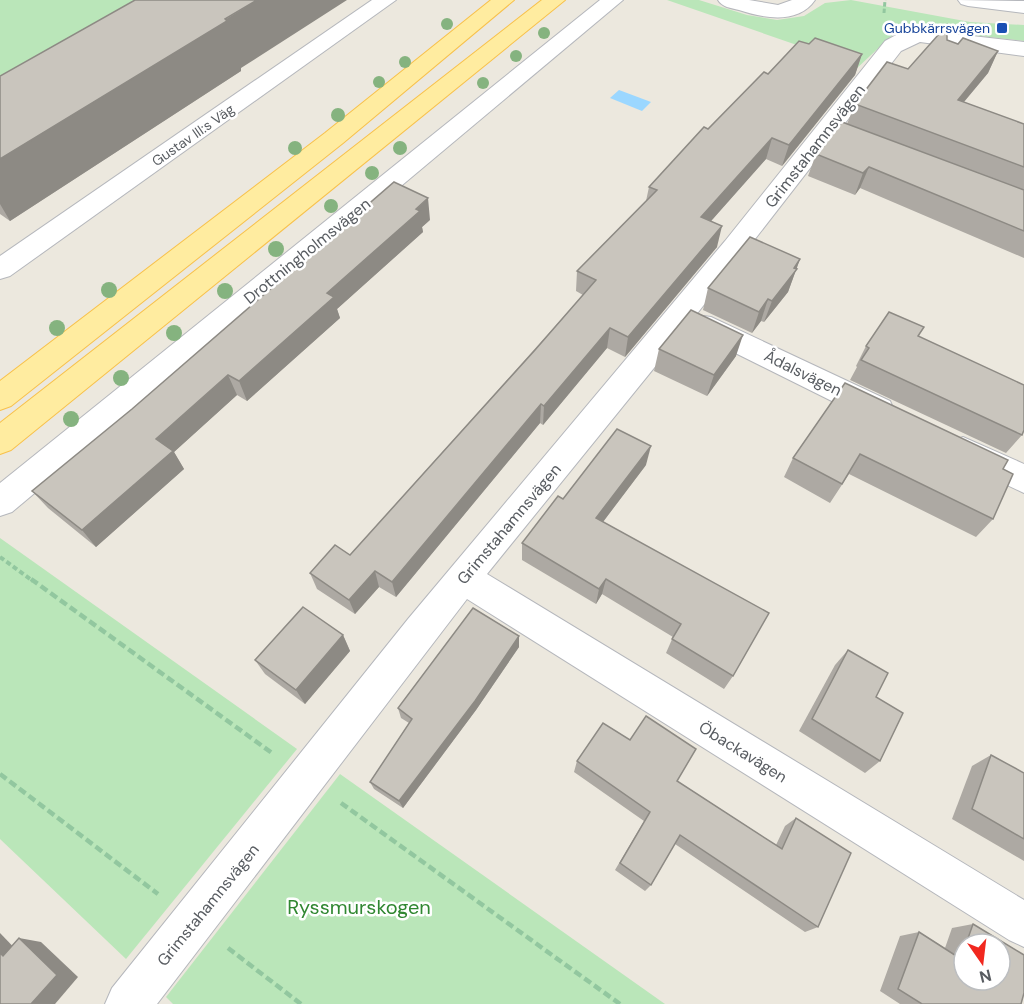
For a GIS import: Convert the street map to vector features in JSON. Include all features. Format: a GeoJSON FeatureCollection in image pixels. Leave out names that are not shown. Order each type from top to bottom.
{"type":"FeatureCollection","features":[{"type":"Feature","properties":{"kind":"main road"},"geometry":{"type":"LineString","coordinates":[[0,398],[334,138],[444,46],[504,0]]}},
{"type":"Feature","properties":{"kind":"main road"},"geometry":{"type":"LineString","coordinates":[[0,441],[555,0]]}},
{"type":"Feature","properties":{"kind":"street","name":"Gustav III:s Väg"},"geometry":{"type":"LineString","coordinates":[[0,269],[386,0]]}},
{"type":"Feature","properties":{"kind":"street","name":"Drottningholmsvägen"},"geometry":{"type":"LineString","coordinates":[[0,502],[613,0]]}},
{"type":"Feature","properties":{"kind":"street"},"geometry":{"type":"LineString","coordinates":[[728,0],[772,12],[796,7],[805,0]]}},
{"type":"Feature","properties":{"kind":"street"},"geometry":{"type":"LineString","coordinates":[[968,0],[1024,7]]}},
{"type":"Feature","properties":{"kind":"street","name":"Grimstahamnsvägen"},"geometry":{"type":"LineString","coordinates":[[128,1004],[196,924],[463,578],[680,314],[840,135],[893,46],[906,39],[920,36],[1024,49]]}},
{"type":"Feature","properties":{"kind":"street","name":"Ådalsvägen"},"geometry":{"type":"LineString","coordinates":[[680,314],[906,423]]}},
{"type":"Feature","properties":{"kind":"street"},"geometry":{"type":"LineString","coordinates":[[938,438],[1024,479]]}},
{"type":"Feature","properties":{"kind":"street","name":"Öbackavägen"},"geometry":{"type":"LineString","coordinates":[[463,578],[1024,925]]}},
{"type":"Feature","properties":{"kind":"path"},"geometry":{"type":"LineString","coordinates":[[0,774],[301,1004]]}},
{"type":"Feature","properties":{"kind":"green space"},"geometry":{"type":"Polygon","coordinates":[[[0,0],[181,0],[0,111],[0,0]]]}},
{"type":"Feature","properties":{"kind":"green space"},"geometry":{"type":"Polygon","coordinates":[[[667,0],[699,0],[747,15],[777,20],[804,16],[825,3],[851,0],[970,22],[1024,25],[1024,41],[901,27],[855,70],[849,63],[667,0]]]}},
{"type":"Feature","properties":{"kind":"green space"},"geometry":{"type":"Polygon","coordinates":[[[0,538],[297,749],[126,959],[0,839],[0,538]]]}},
{"type":"Feature","properties":{"kind":"green space","name":"Ryssmurskogen"},"geometry":{"type":"Polygon","coordinates":[[[340,774],[665,1004],[173,1004],[166,997],[340,774]]]}},
{"type":"Feature","properties":{"kind":"water"},"geometry":{"type":"Polygon","coordinates":[[[619,90],[651,102],[642,111],[610,98],[619,90]]]}},
{"type":"Feature","properties":{"kind":"building"},"geometry":{"type":"Polygon","coordinates":[[[135,0],[257,0],[225,19],[227,21],[0,159],[0,76],[135,0]]]}},
{"type":"Feature","properties":{"kind":"building"},"geometry":{"type":"Polygon","coordinates":[[[947,25],[947,40],[958,44],[963,38],[998,51],[958,100],[1024,124],[1024,167],[855,104],[887,62],[908,69],[947,25]]]}},
{"type":"Feature","properties":{"kind":"building"},"geometry":{"type":"Polygon","coordinates":[[[815,38],[862,54],[789,145],[772,138],[701,217],[722,226],[628,337],[610,328],[544,406],[541,404],[392,582],[375,571],[349,600],[310,573],[335,545],[350,555],[535,350],[596,280],[577,271],[657,190],[649,187],[704,127],[708,129],[764,72],[768,74],[799,41],[809,44],[815,38]]]}},
{"type":"Feature","properties":{"kind":"building"},"geometry":{"type":"Polygon","coordinates":[[[842,122],[1024,190],[1024,231],[869,167],[863,173],[816,154],[842,122]]]}},
{"type":"Feature","properties":{"kind":"building"},"geometry":{"type":"Polygon","coordinates":[[[394,182],[428,198],[416,209],[420,211],[327,293],[334,297],[239,381],[228,375],[156,439],[173,451],[82,530],[32,491],[132,409],[394,182]]]}},
{"type":"Feature","properties":{"kind":"building"},"geometry":{"type":"Polygon","coordinates":[[[750,237],[800,259],[794,268],[797,269],[772,301],[768,299],[759,312],[708,288],[750,237]]]}},
{"type":"Feature","properties":{"kind":"building"},"geometry":{"type":"Polygon","coordinates":[[[691,310],[743,335],[714,375],[659,349],[691,310]]]}},
{"type":"Feature","properties":{"kind":"building"},"geometry":{"type":"Polygon","coordinates":[[[889,312],[924,327],[918,336],[1024,385],[1022,435],[861,360],[869,348],[866,346],[889,312]]]}},
{"type":"Feature","properties":{"kind":"building"},"geometry":{"type":"Polygon","coordinates":[[[845,383],[1008,460],[1003,469],[1013,474],[993,519],[860,454],[842,484],[793,458],[845,383]]]}},
{"type":"Feature","properties":{"kind":"building"},"geometry":{"type":"Polygon","coordinates":[[[617,429],[651,446],[596,518],[769,613],[733,676],[672,639],[681,624],[606,579],[599,589],[522,543],[558,496],[563,499],[617,429]]]}},
{"type":"Feature","properties":{"kind":"building"},"geometry":{"type":"Polygon","coordinates":[[[303,607],[343,635],[296,690],[255,660],[303,607]]]}},
{"type":"Feature","properties":{"kind":"building"},"geometry":{"type":"Polygon","coordinates":[[[473,608],[519,636],[475,701],[399,801],[370,782],[412,719],[398,708],[473,608]]]}},
{"type":"Feature","properties":{"kind":"building"},"geometry":{"type":"Polygon","coordinates":[[[848,650],[888,673],[876,697],[903,713],[880,761],[812,719],[848,650]]]}},
{"type":"Feature","properties":{"kind":"building"},"geometry":{"type":"Polygon","coordinates":[[[646,716],[696,749],[677,781],[782,849],[796,818],[851,853],[818,927],[680,835],[651,885],[620,863],[650,812],[577,761],[603,723],[630,740],[646,716]]]}},
{"type":"Feature","properties":{"kind":"building"},"geometry":{"type":"Polygon","coordinates":[[[991,755],[1024,773],[1024,839],[972,809],[991,755]]]}},
{"type":"Feature","properties":{"kind":"building"},"geometry":{"type":"Polygon","coordinates":[[[973,924],[986,932],[970,932],[973,924]]]}},
{"type":"Feature","properties":{"kind":"building"},"geometry":{"type":"Polygon","coordinates":[[[919,932],[952,953],[952,992],[1012,992],[1012,948],[1024,955],[1024,993],[1021,1004],[922,1004],[898,989],[919,932]]]}},
{"type":"Feature","properties":{"kind":"building"},"geometry":{"type":"Polygon","coordinates":[[[19,938],[57,975],[31,1004],[0,1004],[0,953],[3,956],[19,938]]]}},
{"type":"Feature","properties":{"kind":"place","name":"Gubbkärrsvägen"},"geometry":{"type":"Point","coordinates":[1002,28]}}]}
